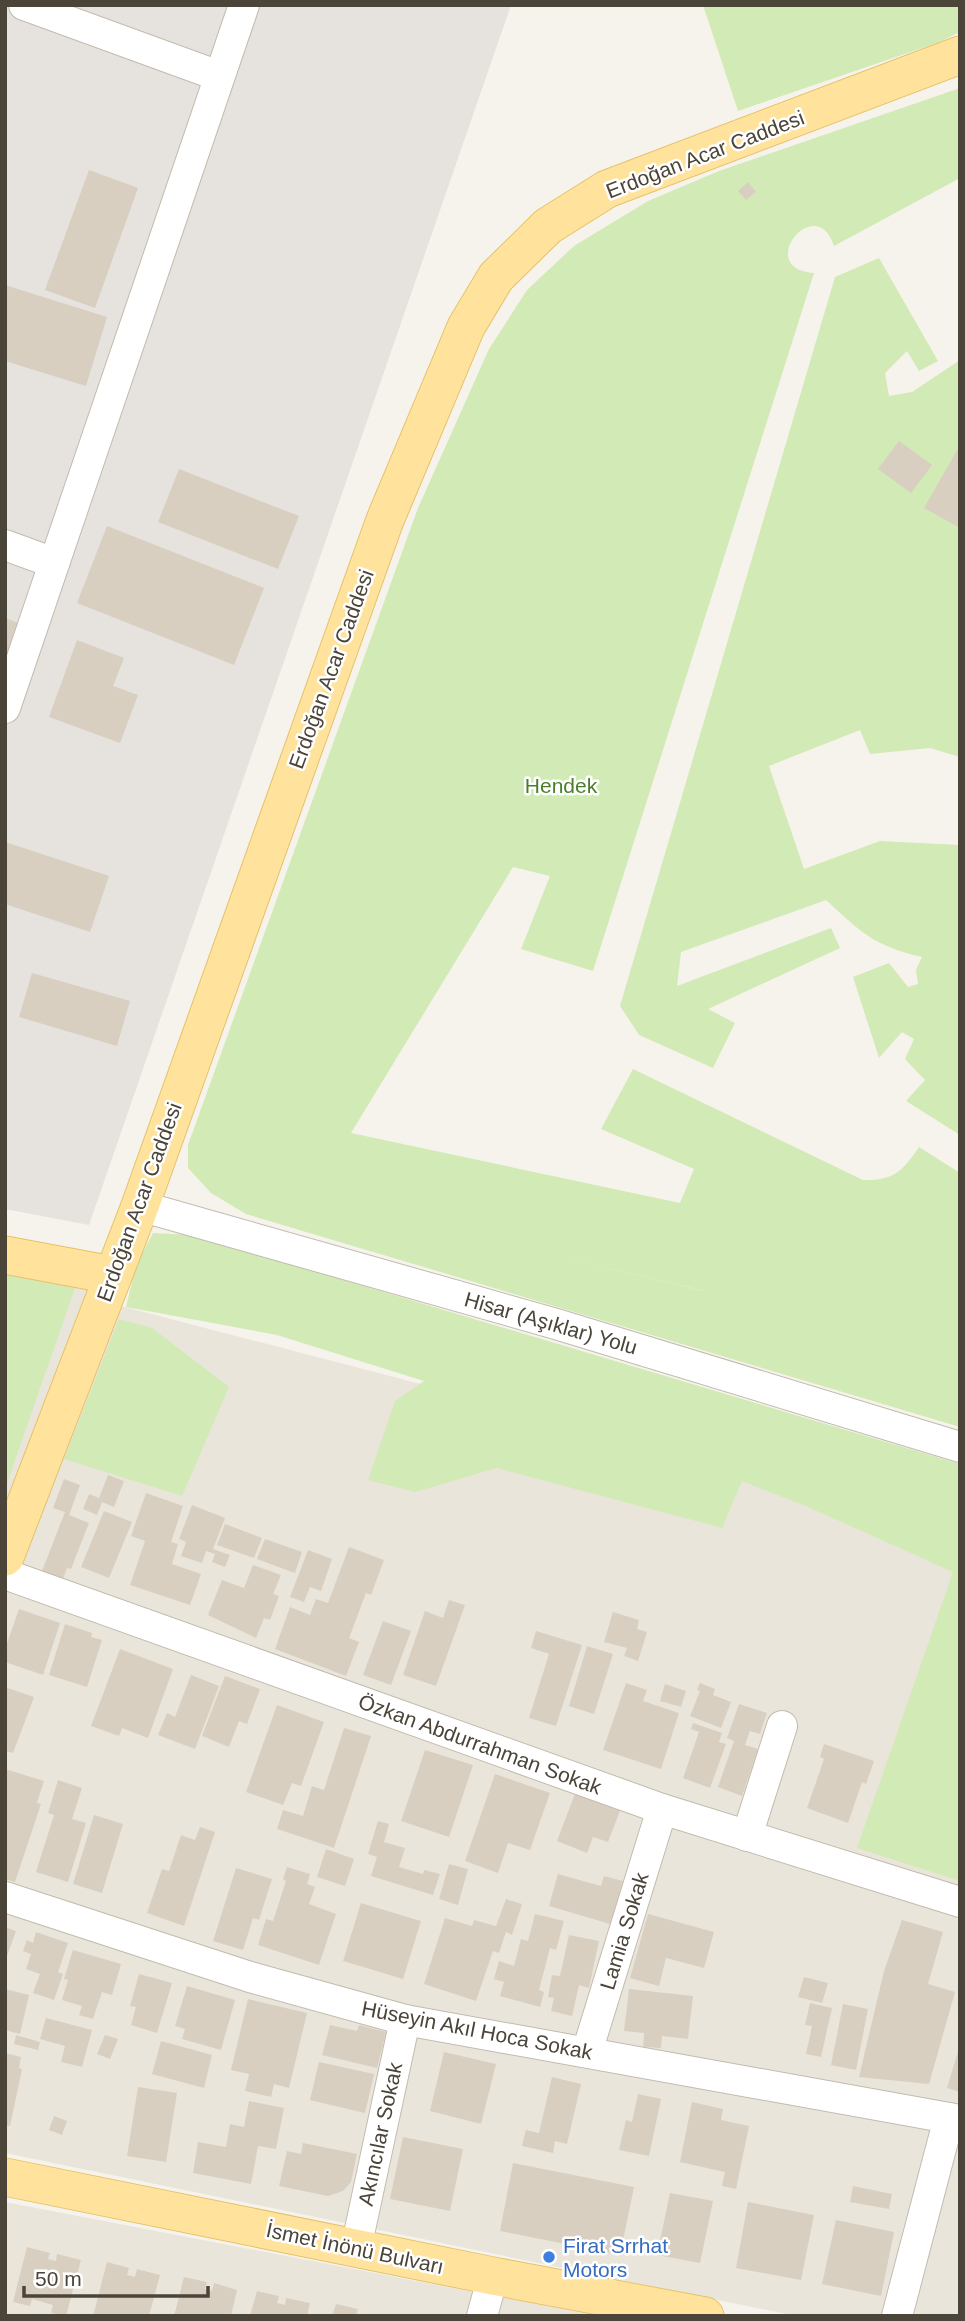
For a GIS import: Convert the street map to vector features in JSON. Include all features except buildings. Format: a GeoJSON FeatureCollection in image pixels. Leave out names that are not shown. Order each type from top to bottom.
{"type":"FeatureCollection","features":[{"type":"Feature","properties":{"kind":"main road","name":"Erdoğan Acar Caddesi"},"geometry":{"type":"LineString","coordinates":[[5,1557],[140,1206],[386,520],[466,327],[496,277],[548,226],[607,189],[960,55]]}},
{"type":"Feature","properties":{"kind":"main road"},"geometry":{"type":"LineString","coordinates":[[5,1255],[112,1275]]}},
{"type":"Feature","properties":{"kind":"main road","name":"İsmet İnönü Bulvarı"},"geometry":{"type":"LineString","coordinates":[[5,2177],[690,2314]]}},
{"type":"Feature","properties":{"kind":"street"},"geometry":{"type":"LineString","coordinates":[[24,5],[219,76]]}},
{"type":"Feature","properties":{"kind":"street"},"geometry":{"type":"LineString","coordinates":[[5,709],[244,5]]}},
{"type":"Feature","properties":{"kind":"street"},"geometry":{"type":"LineString","coordinates":[[5,545],[54,563]]}},
{"type":"Feature","properties":{"kind":"street","name":"Hisar (Aşıklar) Yolu"},"geometry":{"type":"LineString","coordinates":[[140,1206],[556,1324],[960,1447]]}},
{"type":"Feature","properties":{"kind":"street","name":"Özkan Abdurrahman Sokak"},"geometry":{"type":"LineString","coordinates":[[5,1574],[662,1809],[960,1902]]}},
{"type":"Feature","properties":{"kind":"street"},"geometry":{"type":"LineString","coordinates":[[747,1836],[782,1726]]}},
{"type":"Feature","properties":{"kind":"street","name":"Lamia Sokak"},"geometry":{"type":"LineString","coordinates":[[587,2052],[662,1809]]}},
{"type":"Feature","properties":{"kind":"street","name":"Hüseyin Akıl Hoca Sokak"},"geometry":{"type":"LineString","coordinates":[[5,1897],[250,1977],[405,2020],[954,2119]]}},
{"type":"Feature","properties":{"kind":"street","name":"Akıncılar Sokak"},"geometry":{"type":"LineString","coordinates":[[356,2248],[405,2020]]}},
{"type":"Feature","properties":{"kind":"street"},"geometry":{"type":"LineString","coordinates":[[897,2316],[954,2119]]}},
{"type":"Feature","properties":{"kind":"street"},"geometry":{"type":"LineString","coordinates":[[482,2316],[493,2276]]}},
{"type":"Feature","properties":{"kind":"shaded area"},"geometry":{"type":"Polygon","coordinates":[[[5,5],[511,5],[89,1225],[5,1209],[5,5]]]}},
{"type":"Feature","properties":{"kind":"shaded area"},"geometry":{"type":"Polygon","coordinates":[[[5,1263],[96,1282],[5,1519],[5,1263]]]}},
{"type":"Feature","properties":{"kind":"shaded area"},"geometry":{"type":"Polygon","coordinates":[[[117,1305],[740,1467],[960,1556],[960,2316],[796,2316],[5,2153],[5,1587],[117,1305]]]}},
{"type":"Feature","properties":{"kind":"shaded area"},"geometry":{"type":"Polygon","coordinates":[[[5,2202],[598,2316],[5,2316],[5,2202]]]}},
{"type":"Feature","properties":{"kind":"green space"},"geometry":{"type":"Polygon","coordinates":[[[703,5],[960,5],[960,32],[937,43],[738,111],[703,5]]]}},
{"type":"Feature","properties":{"kind":"green space","name":"Hendek"},"geometry":{"type":"Polygon","coordinates":[[[960,88],[960,178],[834,246],[825,231],[815,226],[804,229],[794,237],[789,248],[789,259],[797,268],[814,273],[593,971],[521,949],[550,876],[513,867],[351,1133],[680,1203],[694,1169],[601,1129],[633,1069],[863,1180],[882,1179],[896,1173],[919,1147],[960,1173],[960,1427],[246,1214],[211,1193],[188,1168],[188,1145],[418,508],[489,349],[527,290],[574,246],[648,201],[719,171],[960,88]]]}},
{"type":"Feature","properties":{"kind":"green space"},"geometry":{"type":"Polygon","coordinates":[[[879,258],[938,361],[919,371],[907,351],[885,373],[889,396],[912,392],[960,360],[960,757],[930,748],[870,754],[860,730],[769,766],[804,869],[880,841],[960,845],[960,1135],[906,1101],[925,1080],[905,1059],[914,1039],[902,1032],[879,1058],[853,977],[889,963],[908,987],[918,984],[916,970],[922,957],[880,943],[849,921],[826,900],[681,952],[677,986],[831,928],[840,948],[708,1009],[735,1023],[713,1068],[639,1035],[620,1006],[835,277],[879,258]]]}},
{"type":"Feature","properties":{"kind":"green space"},"geometry":{"type":"Polygon","coordinates":[[[153,1233],[193,1235],[960,1464],[960,1881],[857,1848],[953,1572],[808,1507],[742,1481],[722,1528],[497,1468],[415,1492],[368,1480],[395,1401],[424,1381],[277,1335],[126,1307],[136,1265],[153,1233]]]}},
{"type":"Feature","properties":{"kind":"green space"},"geometry":{"type":"Polygon","coordinates":[[[5,1274],[75,1288],[5,1489],[5,1274]]]}},
{"type":"Feature","properties":{"kind":"green space"},"geometry":{"type":"Polygon","coordinates":[[[119,1319],[152,1328],[229,1387],[182,1496],[64,1459],[119,1319]]]}},
{"type":"Feature","properties":{"kind":"place","name":"Firat Srrhat Motors"},"geometry":{"type":"Point","coordinates":[549,2257]}}]}
